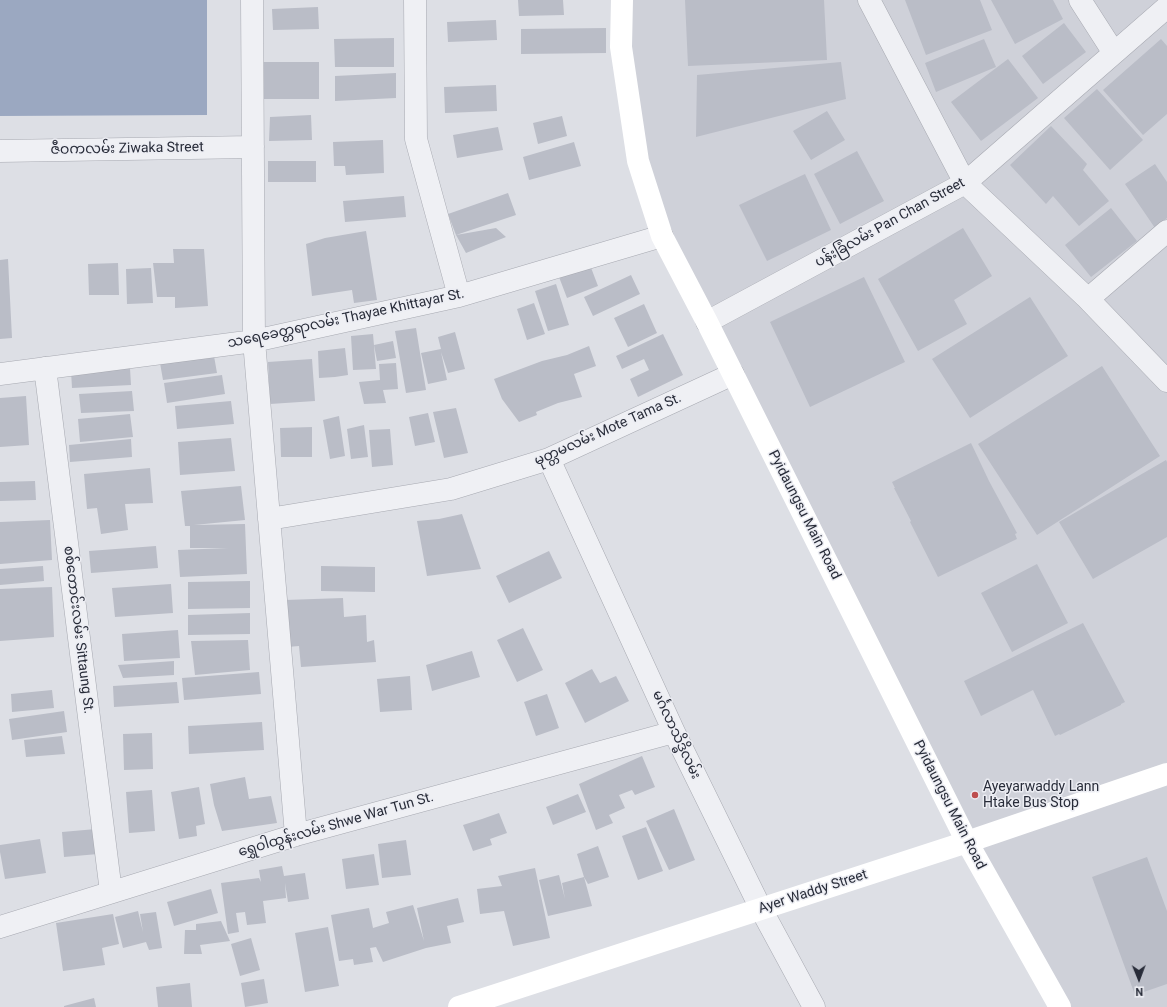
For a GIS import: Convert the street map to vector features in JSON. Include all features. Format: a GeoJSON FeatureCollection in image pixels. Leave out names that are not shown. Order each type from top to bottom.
{"type":"FeatureCollection","features":[{"type":"Feature","properties":{"kind":"main road","name":"Pyidaungsu Main Road"},"geometry":{"type":"LineString","coordinates":[[622,0],[621,47],[638,161],[662,236],[707,322],[967,842],[1060,1007]]}},
{"type":"Feature","properties":{"kind":"main road","name":"Ayer Waddy Street"},"geometry":{"type":"LineString","coordinates":[[459,1007],[967,842],[1167,774]]}},
{"type":"Feature","properties":{"kind":"street"},"geometry":{"type":"LineString","coordinates":[[252,0],[254,340],[296,835]]}},
{"type":"Feature","properties":{"kind":"street"},"geometry":{"type":"LineString","coordinates":[[415,0],[416,139],[459,296]]}},
{"type":"Feature","properties":{"kind":"street"},"geometry":{"type":"LineString","coordinates":[[869,0],[965,183],[1088,299],[1167,381]]}},
{"type":"Feature","properties":{"kind":"street"},"geometry":{"type":"LineString","coordinates":[[1080,0],[1114,53]]}},
{"type":"Feature","properties":{"kind":"street","name":"ပန်းခြံလမ်း Pan Chan Street"},"geometry":{"type":"LineString","coordinates":[[707,322],[965,183],[1167,7]]}},
{"type":"Feature","properties":{"kind":"street","name":"ဇီဝကလမ်း Ziwaka Street"},"geometry":{"type":"LineString","coordinates":[[0,151],[253,147]]}},
{"type":"Feature","properties":{"kind":"street"},"geometry":{"type":"LineString","coordinates":[[1088,299],[1167,231]]}},
{"type":"Feature","properties":{"kind":"street","name":"သရေခေတ္တရာလမ်း Thayae Khittayar St."},"geometry":{"type":"LineString","coordinates":[[0,374],[254,340],[459,296],[662,236]]}},
{"type":"Feature","properties":{"kind":"street","name":"စစ်တောင်းလမ်း Sittaung St."},"geometry":{"type":"LineString","coordinates":[[45,368],[111,892]]}},
{"type":"Feature","properties":{"kind":"street","name":"မုတ္တမလမ်း Mote Tama St."},"geometry":{"type":"LineString","coordinates":[[269,519],[451,489],[548,459],[733,374]]}},
{"type":"Feature","properties":{"kind":"street","name":"မင်္ဂလာသိဒ္ဓိလမ်း"},"geometry":{"type":"LineString","coordinates":[[548,459],[674,732],[761,909],[814,1007]]}},
{"type":"Feature","properties":{"kind":"street","name":"ရွှေဝါထွန်းလမ်း Shwe War Tun St."},"geometry":{"type":"LineString","coordinates":[[0,927],[296,835],[674,732]]}},
{"type":"Feature","properties":{"kind":"shaded area"},"geometry":{"type":"Polygon","coordinates":[[[622,0],[1167,0],[1167,1007],[1060,1007],[733,374],[638,161],[622,0]]]}},
{"type":"Feature","properties":{"kind":"water"},"geometry":{"type":"Polygon","coordinates":[[[0,0],[207,0],[207,115],[0,116],[0,0]]]}},
{"type":"Feature","properties":{"kind":"building"},"geometry":{"type":"Polygon","coordinates":[[[518,0],[563,0],[564,15],[519,16],[518,0]]]}},
{"type":"Feature","properties":{"kind":"building"},"geometry":{"type":"Polygon","coordinates":[[[685,0],[824,0],[827,60],[688,66],[685,0]]]}},
{"type":"Feature","properties":{"kind":"building"},"geometry":{"type":"Polygon","coordinates":[[[905,0],[980,0],[992,30],[926,55],[905,0]]]}},
{"type":"Feature","properties":{"kind":"building"},"geometry":{"type":"Polygon","coordinates":[[[991,0],[1053,0],[1063,19],[1015,44],[991,0]]]}},
{"type":"Feature","properties":{"kind":"building"},"geometry":{"type":"Polygon","coordinates":[[[318,7],[319,29],[273,30],[272,9],[318,7]]]}},
{"type":"Feature","properties":{"kind":"building"},"geometry":{"type":"Polygon","coordinates":[[[496,20],[497,40],[448,42],[447,22],[496,20]]]}},
{"type":"Feature","properties":{"kind":"building"},"geometry":{"type":"Polygon","coordinates":[[[1064,23],[1086,52],[1043,84],[1022,56],[1064,23]]]}},
{"type":"Feature","properties":{"kind":"building"},"geometry":{"type":"Polygon","coordinates":[[[606,28],[606,53],[521,54],[521,29],[606,28]]]}},
{"type":"Feature","properties":{"kind":"building"},"geometry":{"type":"Polygon","coordinates":[[[394,38],[394,67],[335,67],[334,39],[394,38]]]}},
{"type":"Feature","properties":{"kind":"building"},"geometry":{"type":"Polygon","coordinates":[[[984,39],[996,67],[936,92],[925,63],[984,39]]]}},
{"type":"Feature","properties":{"kind":"building"},"geometry":{"type":"Polygon","coordinates":[[[1161,39],[1167,46],[1167,114],[1143,135],[1103,90],[1161,39]]]}},
{"type":"Feature","properties":{"kind":"building"},"geometry":{"type":"Polygon","coordinates":[[[1008,59],[1038,98],[981,141],[951,102],[1008,59]]]}},
{"type":"Feature","properties":{"kind":"building"},"geometry":{"type":"Polygon","coordinates":[[[262,62],[319,62],[319,99],[262,99],[262,62]]]}},
{"type":"Feature","properties":{"kind":"building"},"geometry":{"type":"Polygon","coordinates":[[[841,62],[846,99],[696,137],[697,75],[841,62]]]}},
{"type":"Feature","properties":{"kind":"building"},"geometry":{"type":"Polygon","coordinates":[[[396,73],[396,98],[335,101],[335,76],[396,73]]]}},
{"type":"Feature","properties":{"kind":"building"},"geometry":{"type":"Polygon","coordinates":[[[496,85],[497,111],[445,113],[444,87],[496,85]]]}},
{"type":"Feature","properties":{"kind":"building"},"geometry":{"type":"Polygon","coordinates":[[[1097,89],[1143,140],[1110,170],[1064,118],[1097,89]]]}},
{"type":"Feature","properties":{"kind":"building"},"geometry":{"type":"Polygon","coordinates":[[[827,111],[845,140],[811,160],[793,131],[827,111]]]}},
{"type":"Feature","properties":{"kind":"building"},"geometry":{"type":"Polygon","coordinates":[[[311,115],[312,140],[269,141],[270,117],[311,115]]]}},
{"type":"Feature","properties":{"kind":"building"},"geometry":{"type":"Polygon","coordinates":[[[562,116],[567,136],[538,144],[533,123],[562,116]]]}},
{"type":"Feature","properties":{"kind":"building"},"geometry":{"type":"Polygon","coordinates":[[[1051,126],[1087,164],[1083,170],[1109,201],[1079,226],[1053,196],[1046,204],[1010,165],[1051,126]]]}},
{"type":"Feature","properties":{"kind":"building"},"geometry":{"type":"Polygon","coordinates":[[[498,127],[503,150],[457,158],[453,135],[498,127]]]}},
{"type":"Feature","properties":{"kind":"building"},"geometry":{"type":"Polygon","coordinates":[[[383,140],[384,173],[346,175],[345,166],[334,166],[333,142],[383,140]]]}},
{"type":"Feature","properties":{"kind":"building"},"geometry":{"type":"Polygon","coordinates":[[[574,142],[581,166],[529,180],[523,157],[574,142]]]}},
{"type":"Feature","properties":{"kind":"building"},"geometry":{"type":"Polygon","coordinates":[[[857,151],[884,201],[840,224],[814,174],[857,151]]]}},
{"type":"Feature","properties":{"kind":"building"},"geometry":{"type":"Polygon","coordinates":[[[268,161],[316,161],[316,182],[268,182],[268,161]]]}},
{"type":"Feature","properties":{"kind":"building"},"geometry":{"type":"Polygon","coordinates":[[[1155,164],[1167,182],[1167,218],[1155,228],[1125,184],[1155,164]]]}},
{"type":"Feature","properties":{"kind":"building"},"geometry":{"type":"Polygon","coordinates":[[[805,174],[831,230],[767,261],[739,205],[805,174]]]}},
{"type":"Feature","properties":{"kind":"building"},"geometry":{"type":"Polygon","coordinates":[[[508,193],[516,215],[456,235],[448,214],[508,193]]]}},
{"type":"Feature","properties":{"kind":"building"},"geometry":{"type":"Polygon","coordinates":[[[404,196],[406,217],[345,222],[343,201],[404,196]]]}},
{"type":"Feature","properties":{"kind":"building"},"geometry":{"type":"Polygon","coordinates":[[[1111,208],[1137,241],[1091,277],[1065,245],[1111,208]]]}},
{"type":"Feature","properties":{"kind":"building"},"geometry":{"type":"Polygon","coordinates":[[[496,228],[506,237],[466,253],[456,235],[496,228]]]}},
{"type":"Feature","properties":{"kind":"building"},"geometry":{"type":"Polygon","coordinates":[[[963,228],[992,276],[954,300],[967,324],[918,351],[878,279],[963,228]]]}},
{"type":"Feature","properties":{"kind":"building"},"geometry":{"type":"Polygon","coordinates":[[[366,231],[377,300],[354,303],[352,290],[312,296],[306,244],[325,238],[366,231]]]}},
{"type":"Feature","properties":{"kind":"building"},"geometry":{"type":"Polygon","coordinates":[[[173,249],[204,249],[208,306],[175,308],[175,297],[157,297],[153,263],[174,263],[173,249]]]}},
{"type":"Feature","properties":{"kind":"building"},"geometry":{"type":"Polygon","coordinates":[[[8,259],[12,338],[0,339],[0,260],[8,259]]]}},
{"type":"Feature","properties":{"kind":"building"},"geometry":{"type":"Polygon","coordinates":[[[118,263],[119,295],[89,295],[88,264],[118,263]]]}},
{"type":"Feature","properties":{"kind":"building"},"geometry":{"type":"Polygon","coordinates":[[[590,265],[598,286],[567,298],[559,277],[590,265]]]}},
{"type":"Feature","properties":{"kind":"building"},"geometry":{"type":"Polygon","coordinates":[[[151,268],[153,303],[127,304],[126,269],[151,268]]]}},
{"type":"Feature","properties":{"kind":"building"},"geometry":{"type":"Polygon","coordinates":[[[631,275],[640,294],[593,316],[584,297],[631,275]]]}},
{"type":"Feature","properties":{"kind":"building"},"geometry":{"type":"Polygon","coordinates":[[[864,277],[905,362],[810,407],[770,322],[864,277]]]}},
{"type":"Feature","properties":{"kind":"building"},"geometry":{"type":"Polygon","coordinates":[[[556,284],[569,325],[548,331],[535,291],[556,284]]]}},
{"type":"Feature","properties":{"kind":"building"},"geometry":{"type":"Polygon","coordinates":[[[1030,297],[1068,356],[970,418],[932,359],[1030,297]]]}},
{"type":"Feature","properties":{"kind":"building"},"geometry":{"type":"Polygon","coordinates":[[[534,303],[545,334],[527,340],[517,309],[534,303]]]}},
{"type":"Feature","properties":{"kind":"building"},"geometry":{"type":"Polygon","coordinates":[[[644,304],[657,333],[628,347],[614,318],[644,304]]]}},
{"type":"Feature","properties":{"kind":"building"},"geometry":{"type":"Polygon","coordinates":[[[416,328],[426,390],[406,393],[395,331],[416,328]]]}},
{"type":"Feature","properties":{"kind":"building"},"geometry":{"type":"Polygon","coordinates":[[[455,332],[465,369],[448,373],[441,352],[447,380],[428,384],[421,353],[441,349],[438,337],[455,332]]]}},
{"type":"Feature","properties":{"kind":"building"},"geometry":{"type":"Polygon","coordinates":[[[373,334],[376,369],[353,370],[351,336],[373,334]]]}},
{"type":"Feature","properties":{"kind":"building"},"geometry":{"type":"Polygon","coordinates":[[[663,334],[683,375],[638,397],[630,379],[649,370],[644,359],[622,369],[616,356],[663,334]]]}},
{"type":"Feature","properties":{"kind":"building"},"geometry":{"type":"Polygon","coordinates":[[[393,341],[396,358],[377,361],[374,345],[393,341]]]}},
{"type":"Feature","properties":{"kind":"building"},"geometry":{"type":"Polygon","coordinates":[[[589,346],[596,366],[574,374],[582,397],[558,403],[536,412],[537,415],[519,422],[502,399],[494,379],[542,361],[567,355],[589,346]]]}},
{"type":"Feature","properties":{"kind":"building"},"geometry":{"type":"Polygon","coordinates":[[[345,348],[348,375],[319,378],[318,351],[345,348]]]}},
{"type":"Feature","properties":{"kind":"building"},"geometry":{"type":"Polygon","coordinates":[[[214,356],[217,373],[163,380],[160,363],[214,356]]]}},
{"type":"Feature","properties":{"kind":"building"},"geometry":{"type":"Polygon","coordinates":[[[312,359],[315,401],[270,404],[268,362],[312,359]]]}},
{"type":"Feature","properties":{"kind":"building"},"geometry":{"type":"Polygon","coordinates":[[[396,363],[398,389],[383,390],[386,403],[364,404],[359,382],[380,380],[379,364],[396,363]]]}},
{"type":"Feature","properties":{"kind":"building"},"geometry":{"type":"Polygon","coordinates":[[[1102,366],[1160,456],[1037,535],[978,444],[1102,366]]]}},
{"type":"Feature","properties":{"kind":"building"},"geometry":{"type":"Polygon","coordinates":[[[130,368],[131,385],[72,388],[71,371],[130,368]]]}},
{"type":"Feature","properties":{"kind":"building"},"geometry":{"type":"Polygon","coordinates":[[[222,375],[225,394],[167,403],[164,383],[222,375]]]}},
{"type":"Feature","properties":{"kind":"building"},"geometry":{"type":"Polygon","coordinates":[[[132,391],[134,411],[81,413],[79,394],[132,391]]]}},
{"type":"Feature","properties":{"kind":"building"},"geometry":{"type":"Polygon","coordinates":[[[26,396],[29,445],[0,447],[0,398],[26,396]]]}},
{"type":"Feature","properties":{"kind":"building"},"geometry":{"type":"Polygon","coordinates":[[[231,401],[234,424],[177,429],[175,406],[231,401]]]}},
{"type":"Feature","properties":{"kind":"building"},"geometry":{"type":"Polygon","coordinates":[[[456,408],[468,453],[444,458],[433,412],[456,408]]]}},
{"type":"Feature","properties":{"kind":"building"},"geometry":{"type":"Polygon","coordinates":[[[428,413],[435,442],[415,446],[409,417],[428,413]]]}},
{"type":"Feature","properties":{"kind":"building"},"geometry":{"type":"Polygon","coordinates":[[[130,414],[133,437],[80,442],[78,419],[130,414]]]}},
{"type":"Feature","properties":{"kind":"building"},"geometry":{"type":"Polygon","coordinates":[[[339,416],[345,456],[330,459],[323,420],[339,416]]]}},
{"type":"Feature","properties":{"kind":"building"},"geometry":{"type":"Polygon","coordinates":[[[364,425],[368,457],[351,459],[347,429],[364,425]]]}},
{"type":"Feature","properties":{"kind":"building"},"geometry":{"type":"Polygon","coordinates":[[[312,427],[312,457],[281,457],[280,428],[312,427]]]}},
{"type":"Feature","properties":{"kind":"building"},"geometry":{"type":"Polygon","coordinates":[[[390,429],[393,465],[372,467],[369,430],[390,429]]]}},
{"type":"Feature","properties":{"kind":"building"},"geometry":{"type":"Polygon","coordinates":[[[231,438],[235,471],[180,475],[178,442],[231,438]]]}},
{"type":"Feature","properties":{"kind":"building"},"geometry":{"type":"Polygon","coordinates":[[[131,439],[132,457],[70,462],[69,445],[131,439]]]}},
{"type":"Feature","properties":{"kind":"building"},"geometry":{"type":"Polygon","coordinates":[[[971,443],[989,481],[1017,533],[1015,534],[1017,539],[938,577],[910,522],[911,521],[892,482],[971,443]]]}},
{"type":"Feature","properties":{"kind":"building"},"geometry":{"type":"Polygon","coordinates":[[[1166,460],[1167,537],[1093,579],[1059,522],[1166,460]]]}},
{"type":"Feature","properties":{"kind":"building"},"geometry":{"type":"Polygon","coordinates":[[[150,468],[153,503],[125,504],[128,530],[101,534],[97,508],[87,509],[84,474],[150,468]]]}},
{"type":"Feature","properties":{"kind":"building"},"geometry":{"type":"Polygon","coordinates":[[[35,481],[36,500],[0,501],[0,482],[35,481]]]}},
{"type":"Feature","properties":{"kind":"building"},"geometry":{"type":"Polygon","coordinates":[[[241,486],[245,520],[194,525],[245,524],[247,574],[180,577],[178,550],[228,548],[190,548],[190,526],[185,526],[181,491],[241,486]]]}},
{"type":"Feature","properties":{"kind":"building"},"geometry":{"type":"Polygon","coordinates":[[[462,514],[481,569],[427,576],[417,521],[439,519],[462,514]]]}},
{"type":"Feature","properties":{"kind":"building"},"geometry":{"type":"Polygon","coordinates":[[[50,520],[52,560],[0,564],[0,522],[50,520]]]}},
{"type":"Feature","properties":{"kind":"building"},"geometry":{"type":"Polygon","coordinates":[[[156,546],[158,568],[91,573],[89,551],[156,546]]]}},
{"type":"Feature","properties":{"kind":"building"},"geometry":{"type":"Polygon","coordinates":[[[549,551],[562,578],[509,603],[496,576],[549,551]]]}},
{"type":"Feature","properties":{"kind":"building"},"geometry":{"type":"Polygon","coordinates":[[[1037,564],[1068,623],[1012,652],[981,593],[1037,564]]]}},
{"type":"Feature","properties":{"kind":"building"},"geometry":{"type":"Polygon","coordinates":[[[43,566],[44,581],[0,585],[0,569],[43,566]]]}},
{"type":"Feature","properties":{"kind":"building"},"geometry":{"type":"Polygon","coordinates":[[[321,566],[375,567],[375,592],[321,591],[321,566]]]}},
{"type":"Feature","properties":{"kind":"building"},"geometry":{"type":"Polygon","coordinates":[[[250,581],[250,608],[188,609],[188,582],[250,581]]]}},
{"type":"Feature","properties":{"kind":"building"},"geometry":{"type":"Polygon","coordinates":[[[171,584],[173,613],[115,617],[112,588],[171,584]]]}},
{"type":"Feature","properties":{"kind":"building"},"geometry":{"type":"Polygon","coordinates":[[[52,587],[54,637],[0,641],[0,589],[52,587]]]}},
{"type":"Feature","properties":{"kind":"building"},"geometry":{"type":"Polygon","coordinates":[[[343,598],[344,617],[366,615],[367,642],[374,640],[376,662],[301,667],[299,646],[287,647],[285,600],[343,598]]]}},
{"type":"Feature","properties":{"kind":"building"},"geometry":{"type":"Polygon","coordinates":[[[250,613],[250,634],[188,635],[188,615],[250,613]]]}},
{"type":"Feature","properties":{"kind":"building"},"geometry":{"type":"Polygon","coordinates":[[[1083,623],[1125,702],[1060,735],[1055,736],[1033,690],[981,716],[964,681],[1083,623]]]}},
{"type":"Feature","properties":{"kind":"building"},"geometry":{"type":"Polygon","coordinates":[[[523,628],[543,670],[517,682],[497,640],[523,628]]]}},
{"type":"Feature","properties":{"kind":"building"},"geometry":{"type":"Polygon","coordinates":[[[178,630],[180,658],[124,661],[122,634],[178,630]]]}},
{"type":"Feature","properties":{"kind":"building"},"geometry":{"type":"Polygon","coordinates":[[[248,640],[250,670],[195,675],[191,641],[248,640]]]}},
{"type":"Feature","properties":{"kind":"building"},"geometry":{"type":"Polygon","coordinates":[[[472,651],[480,677],[432,691],[426,665],[472,651]]]}},
{"type":"Feature","properties":{"kind":"building"},"geometry":{"type":"Polygon","coordinates":[[[174,661],[174,675],[123,678],[118,665],[174,661]]]}},
{"type":"Feature","properties":{"kind":"building"},"geometry":{"type":"Polygon","coordinates":[[[592,669],[600,683],[616,676],[629,701],[585,723],[565,683],[592,669]]]}},
{"type":"Feature","properties":{"kind":"building"},"geometry":{"type":"Polygon","coordinates":[[[259,672],[261,694],[184,700],[182,678],[259,672]]]}},
{"type":"Feature","properties":{"kind":"building"},"geometry":{"type":"Polygon","coordinates":[[[410,676],[412,710],[380,712],[377,679],[410,676]]]}},
{"type":"Feature","properties":{"kind":"building"},"geometry":{"type":"Polygon","coordinates":[[[177,682],[179,703],[114,707],[113,686],[177,682]]]}},
{"type":"Feature","properties":{"kind":"building"},"geometry":{"type":"Polygon","coordinates":[[[52,690],[54,708],[12,712],[11,694],[52,690]]]}},
{"type":"Feature","properties":{"kind":"building"},"geometry":{"type":"Polygon","coordinates":[[[547,694],[559,728],[536,736],[524,702],[547,694]]]}},
{"type":"Feature","properties":{"kind":"building"},"geometry":{"type":"Polygon","coordinates":[[[64,711],[67,732],[12,740],[9,719],[64,711]]]}},
{"type":"Feature","properties":{"kind":"building"},"geometry":{"type":"Polygon","coordinates":[[[262,722],[264,750],[189,754],[188,726],[262,722]]]}},
{"type":"Feature","properties":{"kind":"building"},"geometry":{"type":"Polygon","coordinates":[[[152,733],[153,769],[124,770],[123,734],[152,733]]]}},
{"type":"Feature","properties":{"kind":"building"},"geometry":{"type":"Polygon","coordinates":[[[62,736],[65,754],[26,757],[24,740],[62,736]]]}},
{"type":"Feature","properties":{"kind":"building"},"geometry":{"type":"Polygon","coordinates":[[[642,756],[655,787],[635,795],[632,790],[619,795],[625,808],[609,815],[613,823],[596,830],[579,784],[642,756]]]}},
{"type":"Feature","properties":{"kind":"building"},"geometry":{"type":"Polygon","coordinates":[[[245,777],[249,799],[271,796],[277,823],[222,831],[214,805],[210,784],[245,777]]]}},
{"type":"Feature","properties":{"kind":"building"},"geometry":{"type":"Polygon","coordinates":[[[199,787],[205,824],[196,826],[197,836],[179,839],[171,792],[199,787]]]}},
{"type":"Feature","properties":{"kind":"building"},"geometry":{"type":"Polygon","coordinates":[[[152,790],[155,831],[129,833],[126,792],[152,790]]]}},
{"type":"Feature","properties":{"kind":"building"},"geometry":{"type":"Polygon","coordinates":[[[578,794],[586,812],[553,825],[546,807],[578,794]]]}},
{"type":"Feature","properties":{"kind":"building"},"geometry":{"type":"Polygon","coordinates":[[[674,809],[695,860],[669,870],[646,821],[674,809]]]}},
{"type":"Feature","properties":{"kind":"building"},"geometry":{"type":"Polygon","coordinates":[[[499,813],[507,833],[490,839],[492,845],[473,851],[463,825],[499,813]]]}},
{"type":"Feature","properties":{"kind":"building"},"geometry":{"type":"Polygon","coordinates":[[[646,827],[663,871],[638,880],[622,836],[646,827]]]}},
{"type":"Feature","properties":{"kind":"building"},"geometry":{"type":"Polygon","coordinates":[[[96,829],[98,854],[64,857],[62,832],[96,829]]]}},
{"type":"Feature","properties":{"kind":"building"},"geometry":{"type":"Polygon","coordinates":[[[40,839],[46,873],[5,879],[0,845],[40,839]]]}},
{"type":"Feature","properties":{"kind":"building"},"geometry":{"type":"Polygon","coordinates":[[[406,840],[411,875],[382,878],[378,844],[406,840]]]}},
{"type":"Feature","properties":{"kind":"building"},"geometry":{"type":"Polygon","coordinates":[[[598,846],[609,877],[588,884],[584,877],[577,854],[598,846]]]}},
{"type":"Feature","properties":{"kind":"building"},"geometry":{"type":"Polygon","coordinates":[[[374,854],[379,885],[346,889],[342,859],[374,854]]]}},
{"type":"Feature","properties":{"kind":"building"},"geometry":{"type":"Polygon","coordinates":[[[1147,857],[1167,911],[1167,984],[1135,995],[1092,877],[1147,857]]]}},
{"type":"Feature","properties":{"kind":"building"},"geometry":{"type":"Polygon","coordinates":[[[282,866],[284,876],[305,873],[309,899],[288,902],[285,883],[286,898],[263,901],[266,923],[247,925],[245,912],[236,913],[239,932],[228,934],[221,883],[259,878],[261,882],[259,870],[282,866]]]}},
{"type":"Feature","properties":{"kind":"building"},"geometry":{"type":"Polygon","coordinates":[[[535,868],[550,938],[513,946],[504,911],[480,914],[477,889],[502,886],[498,876],[535,868]]]}},
{"type":"Feature","properties":{"kind":"building"},"geometry":{"type":"Polygon","coordinates":[[[559,875],[565,899],[562,883],[584,877],[592,906],[548,916],[539,880],[559,875]]]}},
{"type":"Feature","properties":{"kind":"building"},"geometry":{"type":"Polygon","coordinates":[[[211,889],[218,913],[174,926],[167,902],[211,889]]]}},
{"type":"Feature","properties":{"kind":"building"},"geometry":{"type":"Polygon","coordinates":[[[458,898],[464,922],[447,926],[451,943],[426,948],[383,962],[376,947],[370,948],[373,962],[354,965],[353,959],[339,961],[331,915],[369,908],[373,928],[389,923],[386,912],[413,905],[424,941],[417,908],[458,898]]]}},
{"type":"Feature","properties":{"kind":"building"},"geometry":{"type":"Polygon","coordinates":[[[138,911],[143,932],[140,914],[156,912],[162,948],[149,950],[146,942],[123,948],[115,917],[138,911]]]}},
{"type":"Feature","properties":{"kind":"building"},"geometry":{"type":"Polygon","coordinates":[[[113,914],[119,944],[102,948],[105,965],[63,971],[56,923],[113,914]]]}},
{"type":"Feature","properties":{"kind":"building"},"geometry":{"type":"Polygon","coordinates":[[[221,921],[230,941],[200,945],[202,954],[184,954],[185,930],[196,930],[196,924],[221,921]]]}},
{"type":"Feature","properties":{"kind":"building"},"geometry":{"type":"Polygon","coordinates":[[[328,927],[339,986],[305,992],[295,933],[328,927]]]}},
{"type":"Feature","properties":{"kind":"building"},"geometry":{"type":"Polygon","coordinates":[[[251,938],[260,970],[240,976],[231,944],[251,938]]]}},
{"type":"Feature","properties":{"kind":"building"},"geometry":{"type":"Polygon","coordinates":[[[264,979],[268,1003],[245,1007],[241,983],[264,979]]]}},
{"type":"Feature","properties":{"kind":"building"},"geometry":{"type":"Polygon","coordinates":[[[190,983],[192,1007],[158,1007],[156,987],[190,983]]]}},
{"type":"Feature","properties":{"kind":"building"},"geometry":{"type":"Polygon","coordinates":[[[94,998],[96,1007],[64,1007],[64,1006],[94,998]]]}},
{"type":"Feature","properties":{"kind":"place","name":"Ayeyarwaddy Lann Htake Bus Stop"},"geometry":{"type":"Point","coordinates":[975,795]}}]}
